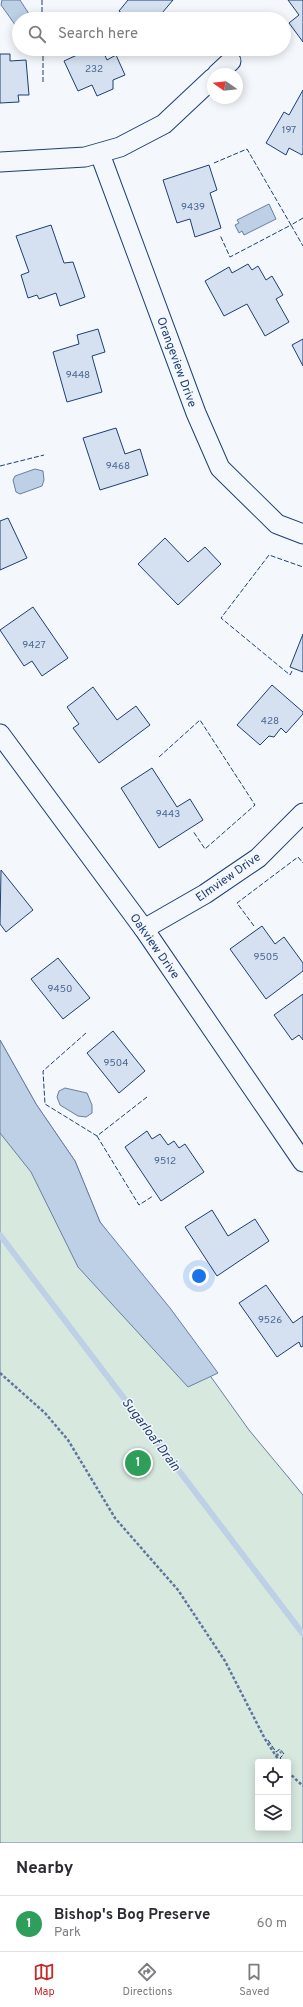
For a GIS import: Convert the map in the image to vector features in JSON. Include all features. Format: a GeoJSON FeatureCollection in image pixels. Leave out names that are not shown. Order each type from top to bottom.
{"type":"FeatureCollection","features":[{"type":"Feature","properties":{"kind":"street"},"geometry":{"type":"LineString","coordinates":[[223,68],[231,61]]}},
{"type":"Feature","properties":{"kind":"street"},"geometry":{"type":"LineString","coordinates":[[0,162],[85,156],[100,154],[120,147],[164,124],[207,84]]}},
{"type":"Feature","properties":{"kind":"street","name":"Orangeview Drive"},"geometry":{"type":"LineString","coordinates":[[100,154],[196,413],[220,468],[277,524],[303,534]]}},
{"type":"Feature","properties":{"kind":"street","name":"Oakview Drive"},"geometry":{"type":"LineString","coordinates":[[0,734],[144,929],[303,1162]]}},
{"type":"Feature","properties":{"kind":"street","name":"Elmview Drive"},"geometry":{"type":"LineString","coordinates":[[144,929],[205,894],[258,858],[303,813]]}},
{"type":"Feature","properties":{"kind":"path"},"geometry":{"type":"LineString","coordinates":[[0,1373],[45,1413],[68,1440],[115,1518],[178,1590],[225,1661],[265,1739],[278,1759]]}},
{"type":"Feature","properties":{"kind":"path"},"geometry":{"type":"LineString","coordinates":[[276,1756],[281,1752]]}},
{"type":"Feature","properties":{"kind":"path"},"geometry":{"type":"LineString","coordinates":[[291,1775],[303,1786]]}},
{"type":"Feature","properties":{"kind":"shaded area"},"geometry":{"type":"Polygon","coordinates":[[[0,1040],[36,1104],[75,1161],[100,1222],[249,1430],[303,1495],[303,1843],[0,1843],[0,1040]]]}},
{"type":"Feature","properties":{"kind":"water"},"geometry":{"type":"Polygon","coordinates":[[[2,0],[20,0],[28,12],[12,12],[12,20],[1,5],[2,0]]]}},
{"type":"Feature","properties":{"kind":"water"},"geometry":{"type":"Polygon","coordinates":[[[269,204],[276,219],[244,235],[242,231],[239,233],[235,225],[239,223],[237,220],[269,204]]]}},
{"type":"Feature","properties":{"kind":"water"},"geometry":{"type":"Polygon","coordinates":[[[35,469],[43,471],[44,480],[42,486],[20,494],[16,492],[13,480],[15,476],[35,469]]]}},
{"type":"Feature","properties":{"kind":"water"},"geometry":{"type":"Polygon","coordinates":[[[0,1040],[36,1104],[75,1161],[100,1222],[170,1308],[218,1373],[188,1387],[78,1267],[31,1172],[0,1133],[0,1040]]]}},
{"type":"Feature","properties":{"kind":"water"},"geometry":{"type":"Polygon","coordinates":[[[65,1088],[87,1093],[92,1105],[92,1113],[86,1117],[78,1116],[60,1105],[57,1097],[59,1091],[65,1088]]]}},
{"type":"Feature","properties":{"kind":"building"},"geometry":{"type":"Polygon","coordinates":[[[128,0],[173,0],[163,12],[119,11],[128,0]]]}},
{"type":"Feature","properties":{"kind":"building"},"geometry":{"type":"Polygon","coordinates":[[[288,0],[303,0],[303,42],[291,26],[291,21],[299,15],[288,0]]]}},
{"type":"Feature","properties":{"kind":"building"},"geometry":{"type":"Polygon","coordinates":[[[0,54],[10,54],[10,61],[26,60],[29,95],[18,95],[19,102],[0,103],[0,54]]]}},
{"type":"Feature","properties":{"kind":"building"},"geometry":{"type":"Polygon","coordinates":[[[75,56],[105,56],[107,60],[116,56],[125,75],[113,80],[113,89],[97,96],[92,85],[78,91],[64,61],[75,56]]]}},
{"type":"Feature","properties":{"kind":"building"},"geometry":{"type":"Polygon","coordinates":[[[303,90],[303,153],[302,155],[289,148],[286,155],[266,143],[284,112],[289,115],[303,90]]]}},
{"type":"Feature","properties":{"kind":"building"},"geometry":{"type":"Polygon","coordinates":[[[209,165],[217,190],[210,193],[221,228],[195,237],[190,219],[177,223],[163,180],[209,165]]]}},
{"type":"Feature","properties":{"kind":"building"},"geometry":{"type":"Polygon","coordinates":[[[51,225],[64,263],[73,262],[85,297],[60,306],[56,293],[39,299],[37,295],[28,298],[21,275],[29,272],[16,236],[51,225]]]}},
{"type":"Feature","properties":{"kind":"building"},"geometry":{"type":"Polygon","coordinates":[[[248,264],[252,270],[258,266],[266,280],[272,276],[283,295],[276,299],[289,322],[265,336],[247,304],[224,316],[205,281],[229,267],[232,273],[248,264]]]}},
{"type":"Feature","properties":{"kind":"building"},"geometry":{"type":"Polygon","coordinates":[[[98,329],[105,352],[92,356],[102,392],[67,402],[53,352],[79,344],[77,335],[98,329]]]}},
{"type":"Feature","properties":{"kind":"building"},"geometry":{"type":"Polygon","coordinates":[[[303,339],[303,366],[292,345],[303,339]]]}},
{"type":"Feature","properties":{"kind":"building"},"geometry":{"type":"Polygon","coordinates":[[[116,428],[125,454],[140,449],[148,475],[100,490],[83,438],[116,428]]]}},
{"type":"Feature","properties":{"kind":"building"},"geometry":{"type":"Polygon","coordinates":[[[8,518],[27,558],[0,570],[0,521],[8,518]]]}},
{"type":"Feature","properties":{"kind":"building"},"geometry":{"type":"Polygon","coordinates":[[[165,538],[188,562],[205,547],[221,564],[178,605],[138,564],[165,538]]]}},
{"type":"Feature","properties":{"kind":"building"},"geometry":{"type":"Polygon","coordinates":[[[33,607],[68,658],[42,676],[32,661],[24,666],[0,630],[33,607]]]}},
{"type":"Feature","properties":{"kind":"building"},"geometry":{"type":"Polygon","coordinates":[[[303,634],[303,672],[290,667],[303,634]]]}},
{"type":"Feature","properties":{"kind":"building"},"geometry":{"type":"Polygon","coordinates":[[[272,685],[303,712],[303,714],[286,733],[281,728],[274,737],[269,736],[260,745],[237,725],[272,685]]]}},
{"type":"Feature","properties":{"kind":"building"},"geometry":{"type":"Polygon","coordinates":[[[93,687],[117,720],[136,706],[150,725],[99,763],[73,728],[79,724],[67,707],[93,687]]]}},
{"type":"Feature","properties":{"kind":"building"},"geometry":{"type":"Polygon","coordinates":[[[152,768],[177,807],[190,799],[203,820],[159,848],[121,788],[152,768]]]}},
{"type":"Feature","properties":{"kind":"building"},"geometry":{"type":"Polygon","coordinates":[[[1,870],[33,910],[6,932],[0,924],[1,870]]]}},
{"type":"Feature","properties":{"kind":"building"},"geometry":{"type":"Polygon","coordinates":[[[262,926],[275,944],[284,937],[303,963],[303,971],[266,999],[230,949],[262,926]]]}},
{"type":"Feature","properties":{"kind":"building"},"geometry":{"type":"Polygon","coordinates":[[[58,958],[90,998],[63,1019],[31,979],[58,958]]]}},
{"type":"Feature","properties":{"kind":"building"},"geometry":{"type":"Polygon","coordinates":[[[303,994],[303,1040],[299,1035],[292,1040],[274,1015],[303,994]]]}},
{"type":"Feature","properties":{"kind":"building"},"geometry":{"type":"Polygon","coordinates":[[[113,1031],[145,1071],[119,1093],[87,1053],[113,1031]]]}},
{"type":"Feature","properties":{"kind":"building"},"geometry":{"type":"Polygon","coordinates":[[[147,1131],[152,1139],[160,1134],[168,1145],[174,1141],[179,1148],[185,1144],[204,1172],[161,1201],[125,1147],[147,1131]]]}},
{"type":"Feature","properties":{"kind":"building"},"geometry":{"type":"Polygon","coordinates":[[[212,1210],[228,1236],[255,1219],[269,1241],[217,1276],[185,1227],[212,1210]]]}},
{"type":"Feature","properties":{"kind":"building"},"geometry":{"type":"Polygon","coordinates":[[[266,1285],[293,1323],[303,1316],[303,1346],[301,1347],[299,1342],[277,1357],[239,1303],[266,1285]]]}},
{"type":"Feature","properties":{"kind":"waterway","name":"Sugarloaf Drain"},"geometry":{"type":"LineString","coordinates":[[0,1235],[303,1634]]}},
{"type":"Feature","properties":{"kind":"fence"},"geometry":{"type":"LineString","coordinates":[[42,0],[42,12]]}},
{"type":"Feature","properties":{"kind":"fence"},"geometry":{"type":"LineString","coordinates":[[43,56],[43,82]]}},
{"type":"Feature","properties":{"kind":"fence"},"geometry":{"type":"LineString","coordinates":[[214,163],[247,149],[291,225],[230,257],[220,235]]}},
{"type":"Feature","properties":{"kind":"fence"},"geometry":{"type":"LineString","coordinates":[[303,218],[291,225],[303,246]]}},
{"type":"Feature","properties":{"kind":"fence"},"geometry":{"type":"LineString","coordinates":[[0,466],[44,455]]}},
{"type":"Feature","properties":{"kind":"fence"},"geometry":{"type":"LineString","coordinates":[[292,671],[290,675],[221,618],[269,555],[303,567]]}},
{"type":"Feature","properties":{"kind":"fence"},"geometry":{"type":"LineString","coordinates":[[159,757],[200,720],[255,805],[205,849],[193,831]]}},
{"type":"Feature","properties":{"kind":"fence"},"geometry":{"type":"LineString","coordinates":[[254,926],[237,903],[298,857],[303,863]]}},
{"type":"Feature","properties":{"kind":"fence"},"geometry":{"type":"LineString","coordinates":[[86,1033],[43,1071],[45,1104],[97,1136],[147,1097]]}},
{"type":"Feature","properties":{"kind":"fence"},"geometry":{"type":"LineString","coordinates":[[97,1136],[139,1205],[153,1196]]}},
{"type":"Feature","properties":{"kind":"fence"},"geometry":{"type":"LineString","coordinates":[[268,1740],[276,1752],[280,1749],[284,1754],[281,1759]]}},
{"type":"Feature","properties":{"kind":"place","name":"Bishop's Bog Preserve"},"geometry":{"type":"Point","coordinates":[138,1463]}}]}
